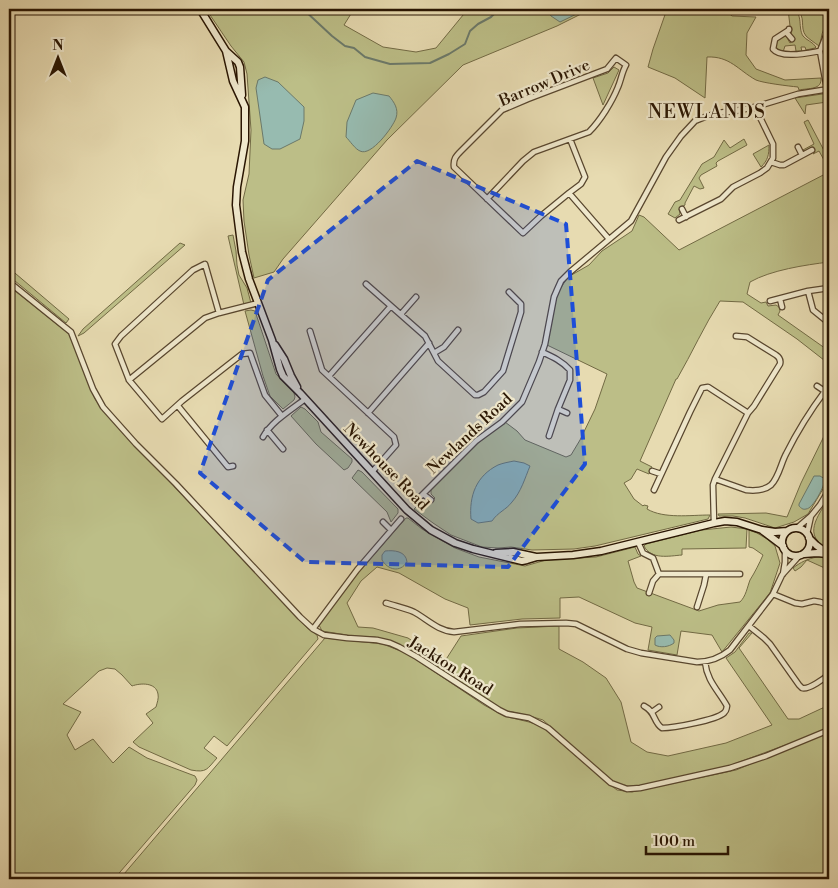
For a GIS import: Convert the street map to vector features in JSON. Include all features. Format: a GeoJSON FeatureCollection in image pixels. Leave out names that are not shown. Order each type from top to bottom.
{"type":"FeatureCollection","features":[{"type":"Feature","properties":{"kind":"street","name":"Newhouse Road"},"geometry":{"type":"LineString","coordinates":[[200,9],[226,52],[233,81],[245,107],[245,141],[237,187],[236,205],[242,252],[245,266],[272,340],[281,373],[407,510],[430,530],[455,543],[473,550],[522,561],[537,557],[601,551],[725,521],[737,522],[762,530],[787,531]]}},
{"type":"Feature","properties":{"kind":"street"},"geometry":{"type":"LineString","coordinates":[[828,89],[820,51],[829,28]]}},
{"type":"Feature","properties":{"kind":"street"},"geometry":{"type":"LineString","coordinates":[[792,39],[788,30],[774,40],[773,49],[781,54],[820,51]]}},
{"type":"Feature","properties":{"kind":"street","name":"Newhouse Road"},"geometry":{"type":"LineString","coordinates":[[226,52],[238,62],[240,67],[242,99]]}},
{"type":"Feature","properties":{"kind":"street","name":"Barrow Drive"},"geometry":{"type":"LineString","coordinates":[[487,199],[534,152],[589,132],[595,126],[617,90],[626,64],[616,58],[607,69],[502,110],[455,157],[454,167],[487,199],[523,233],[569,193]]}},
{"type":"Feature","properties":{"kind":"street","name":"Newlands Road"},"geometry":{"type":"LineString","coordinates":[[415,502],[476,441],[502,422],[522,402],[545,344],[554,298],[561,281],[631,221],[666,157],[689,126],[705,117],[755,107],[798,94],[828,89]]}},
{"type":"Feature","properties":{"kind":"street"},"geometry":{"type":"LineString","coordinates":[[679,220],[721,200],[730,189],[767,168],[771,162],[774,150],[773,144],[755,107]]}},
{"type":"Feature","properties":{"kind":"street"},"geometry":{"type":"LineString","coordinates":[[570,139],[586,177],[581,184],[569,193],[609,239]]}},
{"type":"Feature","properties":{"kind":"street"},"geometry":{"type":"LineString","coordinates":[[798,147],[802,155]]}},
{"type":"Feature","properties":{"kind":"street"},"geometry":{"type":"LineString","coordinates":[[771,162],[780,166],[812,150]]}},
{"type":"Feature","properties":{"kind":"street"},"geometry":{"type":"LineString","coordinates":[[682,209],[686,217]]}},
{"type":"Feature","properties":{"kind":"street"},"geometry":{"type":"LineString","coordinates":[[219,313],[205,264],[193,270],[121,336],[115,344],[129,380],[162,419],[232,361],[242,354],[250,353],[266,395],[282,416]]}},
{"type":"Feature","properties":{"kind":"street","name":"Jackton Road"},"geometry":{"type":"LineString","coordinates":[[9,282],[71,332],[93,389],[103,407],[313,629],[324,635],[390,643],[408,652],[499,710],[507,714],[537,721],[548,728],[611,783],[627,789],[640,788],[730,768],[829,730]]}},
{"type":"Feature","properties":{"kind":"street"},"geometry":{"type":"LineString","coordinates":[[366,284],[425,336],[438,361],[475,395],[484,392],[502,370],[521,312],[521,304],[509,292]]}},
{"type":"Feature","properties":{"kind":"street"},"geometry":{"type":"LineString","coordinates":[[770,301],[808,291],[829,288]]}},
{"type":"Feature","properties":{"kind":"street"},"geometry":{"type":"LineString","coordinates":[[808,291],[813,310],[829,323]]}},
{"type":"Feature","properties":{"kind":"street"},"geometry":{"type":"LineString","coordinates":[[401,314],[416,297]]}},
{"type":"Feature","properties":{"kind":"street"},"geometry":{"type":"LineString","coordinates":[[780,299],[782,307]]}},
{"type":"Feature","properties":{"kind":"street"},"geometry":{"type":"LineString","coordinates":[[129,380],[205,318],[258,303]]}},
{"type":"Feature","properties":{"kind":"street"},"geometry":{"type":"LineString","coordinates":[[329,376],[391,306]]}},
{"type":"Feature","properties":{"kind":"street"},"geometry":{"type":"LineString","coordinates":[[434,353],[444,347],[458,330]]}},
{"type":"Feature","properties":{"kind":"street"},"geometry":{"type":"LineString","coordinates":[[310,331],[322,370],[394,437],[396,446],[372,472]]}},
{"type":"Feature","properties":{"kind":"street"},"geometry":{"type":"LineString","coordinates":[[714,523],[714,479],[748,413],[779,368],[781,361],[779,357],[750,338],[736,336]]}},
{"type":"Feature","properties":{"kind":"street"},"geometry":{"type":"LineString","coordinates":[[368,413],[429,343]]}},
{"type":"Feature","properties":{"kind":"street"},"geometry":{"type":"LineString","coordinates":[[542,352],[555,357],[570,370],[570,380],[549,436]]}},
{"type":"Feature","properties":{"kind":"street"},"geometry":{"type":"LineString","coordinates":[[714,479],[751,491],[762,490],[771,484],[775,480],[786,454],[813,407],[827,393],[817,386]]}},
{"type":"Feature","properties":{"kind":"street"},"geometry":{"type":"LineString","coordinates":[[654,490],[700,391],[704,387],[708,387],[748,413]]}},
{"type":"Feature","properties":{"kind":"street"},"geometry":{"type":"LineString","coordinates":[[263,437],[267,430],[282,416],[305,399]]}},
{"type":"Feature","properties":{"kind":"street"},"geometry":{"type":"LineString","coordinates":[[178,406],[228,467],[233,466]]}},
{"type":"Feature","properties":{"kind":"street"},"geometry":{"type":"LineString","coordinates":[[558,409],[567,413]]}},
{"type":"Feature","properties":{"kind":"street"},"geometry":{"type":"LineString","coordinates":[[267,430],[283,449]]}},
{"type":"Feature","properties":{"kind":"street"},"geometry":{"type":"LineString","coordinates":[[652,471],[661,474]]}},
{"type":"Feature","properties":{"kind":"street"},"geometry":{"type":"LineString","coordinates":[[386,603],[416,613],[447,632],[520,624],[566,622],[576,624],[627,649],[641,653],[705,662],[722,656],[730,650],[774,594],[785,562],[782,542],[784,536],[787,531],[797,528],[812,516],[829,490]]}},
{"type":"Feature","properties":{"kind":"street"},"geometry":{"type":"LineString","coordinates":[[423,494],[431,500]]}},
{"type":"Feature","properties":{"kind":"street"},"geometry":{"type":"LineString","coordinates":[[782,575],[809,548],[808,536],[812,516]]}},
{"type":"Feature","properties":{"kind":"street"},"geometry":{"type":"LineString","coordinates":[[313,629],[357,570],[402,518]]}},
{"type":"Feature","properties":{"kind":"street"},"geometry":{"type":"LineString","coordinates":[[383,522],[391,530]]}},
{"type":"Feature","properties":{"kind":"street"},"geometry":{"type":"LineString","coordinates":[[797,528],[803,530],[816,545],[829,554]]}},
{"type":"Feature","properties":{"kind":"street","name":"Newhouse Road"},"geometry":{"type":"LineString","coordinates":[[762,530],[784,548]]}},
{"type":"Feature","properties":{"kind":"street"},"geometry":{"type":"LineString","coordinates":[[638,542],[643,554],[653,558],[659,574]]}},
{"type":"Feature","properties":{"kind":"street"},"geometry":{"type":"LineString","coordinates":[[784,548],[791,555],[817,552],[829,554]]}},
{"type":"Feature","properties":{"kind":"street"},"geometry":{"type":"LineString","coordinates":[[659,574],[740,574]]}},
{"type":"Feature","properties":{"kind":"street"},"geometry":{"type":"LineString","coordinates":[[648,593],[653,581],[659,574]]}},
{"type":"Feature","properties":{"kind":"street"},"geometry":{"type":"LineString","coordinates":[[730,574],[730,582]]}},
{"type":"Feature","properties":{"kind":"street"},"geometry":{"type":"LineString","coordinates":[[698,607],[706,575]]}},
{"type":"Feature","properties":{"kind":"street"},"geometry":{"type":"LineString","coordinates":[[774,594],[795,603],[802,604],[814,601],[829,605]]}},
{"type":"Feature","properties":{"kind":"street"},"geometry":{"type":"LineString","coordinates":[[749,626],[770,644],[802,688],[823,680],[829,674]]}},
{"type":"Feature","properties":{"kind":"street"},"geometry":{"type":"LineString","coordinates":[[644,706],[652,712],[660,728],[712,719],[725,712],[727,706],[709,679],[705,662]]}},
{"type":"Feature","properties":{"kind":"street"},"geometry":{"type":"LineString","coordinates":[[652,712],[659,707]]}},
{"type":"Feature","properties":{"kind":"highlighted area"},"geometry":{"type":"Polygon","coordinates":[[[417,161],[566,224],[585,464],[508,567],[305,562],[200,473],[268,280],[417,161]]]}},
{"type":"Feature","properties":{"kind":"green space"},"geometry":{"type":"Polygon","coordinates":[[[206,9],[354,9],[344,25],[383,47],[416,52],[436,48],[468,9],[591,9],[557,26],[463,65],[387,140],[283,259],[274,272],[254,278],[244,221],[243,200],[249,174],[251,130],[247,74],[244,62],[206,9]]]}},
{"type":"Feature","properties":{"kind":"green space"},"geometry":{"type":"Polygon","coordinates":[[[667,9],[724,9],[732,16],[756,17],[747,33],[746,55],[756,69],[785,80],[821,78],[821,82],[817,87],[799,90],[798,87],[756,80],[728,61],[707,57],[705,98],[675,78],[648,67],[667,9]]]}},
{"type":"Feature","properties":{"kind":"green space"},"geometry":{"type":"Polygon","coordinates":[[[788,9],[797,12],[803,36],[815,45],[815,48],[806,50],[805,47],[801,47],[802,52],[798,53],[795,45],[785,46],[783,52],[777,48],[777,40],[782,36],[786,36],[790,43],[794,40],[791,34],[792,29],[788,9]]]}},
{"type":"Feature","properties":{"kind":"green space"},"geometry":{"type":"Polygon","coordinates":[[[796,9],[829,9],[819,46],[804,33],[801,15],[796,9]]]}},
{"type":"Feature","properties":{"kind":"green space"},"geometry":{"type":"Polygon","coordinates":[[[614,67],[619,70],[603,105],[593,78],[608,73],[614,67]]]}},
{"type":"Feature","properties":{"kind":"green space"},"geometry":{"type":"Polygon","coordinates":[[[829,93],[829,102],[806,105],[805,114],[795,98],[829,93]]]}},
{"type":"Feature","properties":{"kind":"green space"},"geometry":{"type":"Polygon","coordinates":[[[808,120],[829,160],[829,169],[819,151],[813,154],[815,152],[813,148],[803,150],[814,144],[804,122],[808,120]]]}},
{"type":"Feature","properties":{"kind":"green space"},"geometry":{"type":"Polygon","coordinates":[[[744,139],[747,145],[718,161],[716,163],[717,166],[701,175],[699,178],[704,188],[700,189],[694,186],[685,205],[679,209],[680,214],[675,218],[668,214],[675,202],[680,200],[702,164],[714,157],[724,140],[730,148],[744,139]]]}},
{"type":"Feature","properties":{"kind":"green space"},"geometry":{"type":"Polygon","coordinates":[[[769,145],[768,157],[761,167],[753,154],[769,145]]]}},
{"type":"Feature","properties":{"kind":"green space"},"geometry":{"type":"Polygon","coordinates":[[[829,172],[829,262],[768,274],[750,282],[747,294],[761,303],[766,302],[768,306],[776,305],[779,307],[778,315],[829,351],[829,364],[797,339],[743,302],[720,301],[676,379],[640,461],[652,467],[649,474],[637,469],[631,479],[624,483],[634,499],[643,506],[648,506],[647,509],[654,512],[677,516],[710,515],[708,519],[595,546],[574,549],[532,550],[511,547],[482,547],[451,535],[414,509],[422,501],[428,505],[435,498],[431,494],[431,490],[473,447],[505,422],[525,440],[566,457],[571,455],[595,409],[607,374],[547,345],[556,299],[568,277],[589,265],[602,251],[632,231],[639,215],[644,217],[679,250],[829,172]]]}},
{"type":"Feature","properties":{"kind":"green space"},"geometry":{"type":"Polygon","coordinates":[[[233,235],[239,275],[247,288],[251,303],[244,305],[228,236],[233,235]]]}},
{"type":"Feature","properties":{"kind":"green space"},"geometry":{"type":"Polygon","coordinates":[[[180,243],[185,245],[84,333],[78,336],[83,329],[180,243]]]}},
{"type":"Feature","properties":{"kind":"green space"},"geometry":{"type":"Polygon","coordinates":[[[9,268],[69,319],[66,323],[9,276],[9,268]]]}},
{"type":"Feature","properties":{"kind":"green space"},"geometry":{"type":"Polygon","coordinates":[[[9,286],[69,334],[95,399],[107,415],[307,628],[317,635],[318,639],[227,746],[214,736],[204,748],[217,758],[204,770],[191,770],[139,747],[133,742],[153,723],[146,714],[156,707],[158,700],[157,690],[151,685],[139,684],[132,686],[115,669],[107,668],[99,671],[63,704],[81,712],[67,735],[75,750],[93,739],[113,763],[129,747],[147,758],[195,776],[197,780],[195,785],[114,879],[9,879],[9,286]]]}},
{"type":"Feature","properties":{"kind":"green space"},"geometry":{"type":"Polygon","coordinates":[[[245,311],[255,311],[276,374],[294,393],[294,400],[283,409],[270,396],[263,376],[245,311]]]}},
{"type":"Feature","properties":{"kind":"green space"},"geometry":{"type":"Polygon","coordinates":[[[301,407],[318,422],[321,432],[352,459],[348,468],[344,470],[316,444],[291,416],[301,407]]]}},
{"type":"Feature","properties":{"kind":"green space"},"geometry":{"type":"Polygon","coordinates":[[[829,428],[829,479],[808,514],[794,522],[775,528],[745,518],[719,516],[718,514],[766,513],[787,517],[801,483],[829,428]]]}},
{"type":"Feature","properties":{"kind":"green space"},"geometry":{"type":"Polygon","coordinates":[[[358,470],[398,509],[398,513],[391,522],[387,512],[352,478],[358,470]]]}},
{"type":"Feature","properties":{"kind":"green space"},"geometry":{"type":"Polygon","coordinates":[[[829,498],[829,549],[816,538],[814,525],[829,498]]]}},
{"type":"Feature","properties":{"kind":"green space"},"geometry":{"type":"Polygon","coordinates":[[[406,518],[455,548],[479,557],[525,566],[546,560],[596,557],[635,547],[641,556],[628,561],[637,588],[699,611],[742,600],[763,555],[749,547],[749,530],[757,533],[775,546],[780,563],[770,593],[722,652],[712,635],[681,631],[677,655],[648,650],[652,627],[635,623],[579,597],[560,598],[560,618],[522,619],[470,625],[468,608],[445,599],[399,573],[377,567],[361,581],[347,603],[358,627],[373,628],[408,638],[445,661],[461,636],[517,628],[559,626],[559,649],[583,662],[606,678],[621,702],[631,742],[647,752],[668,756],[726,743],[772,725],[726,658],[735,652],[749,633],[752,633],[739,648],[788,719],[799,719],[829,705],[829,728],[723,768],[638,786],[628,786],[612,782],[543,720],[503,710],[419,655],[395,643],[375,637],[322,631],[319,625],[344,589],[406,518]]]}},
{"type":"Feature","properties":{"kind":"green space"},"geometry":{"type":"Polygon","coordinates":[[[731,527],[747,529],[746,548],[682,549],[682,555],[666,556],[651,553],[644,546],[702,530],[731,527]]]}},
{"type":"Feature","properties":{"kind":"green space"},"geometry":{"type":"Polygon","coordinates":[[[822,557],[829,560],[829,570],[807,560],[822,557]]]}},
{"type":"Feature","properties":{"kind":"green space"},"geometry":{"type":"Polygon","coordinates":[[[807,560],[795,571],[793,568],[804,561],[807,560]]]}},
{"type":"Feature","properties":{"kind":"green space"},"geometry":{"type":"Polygon","coordinates":[[[325,638],[383,644],[408,654],[484,705],[504,716],[538,725],[546,730],[617,790],[632,792],[736,770],[829,732],[829,879],[124,879],[124,874],[325,638]]]}},
{"type":"Feature","properties":{"kind":"water"},"geometry":{"type":"Polygon","coordinates":[[[547,9],[587,9],[560,22],[551,16],[547,9]]]}},
{"type":"Feature","properties":{"kind":"water"},"geometry":{"type":"Polygon","coordinates":[[[265,77],[278,82],[304,107],[304,121],[300,139],[280,149],[272,149],[264,144],[256,88],[258,80],[265,77]]]}},
{"type":"Feature","properties":{"kind":"water"},"geometry":{"type":"Polygon","coordinates":[[[373,93],[389,96],[396,106],[397,115],[391,128],[381,140],[365,152],[354,147],[346,137],[347,122],[356,100],[373,93]]]}},
{"type":"Feature","properties":{"kind":"water"},"geometry":{"type":"Polygon","coordinates":[[[514,461],[530,466],[522,485],[510,505],[492,521],[478,523],[471,519],[471,502],[479,481],[498,465],[514,461]]]}},
{"type":"Feature","properties":{"kind":"water"},"geometry":{"type":"Polygon","coordinates":[[[814,476],[820,476],[825,479],[821,491],[812,505],[809,508],[803,509],[799,504],[814,476]]]}},
{"type":"Feature","properties":{"kind":"water"},"geometry":{"type":"Polygon","coordinates":[[[385,551],[402,553],[407,562],[398,569],[387,566],[382,560],[382,555],[385,551]]]}},
{"type":"Feature","properties":{"kind":"water"},"geometry":{"type":"Polygon","coordinates":[[[670,635],[674,643],[664,647],[655,645],[655,638],[657,636],[670,635]]]}},
{"type":"Feature","properties":{"kind":"waterway"},"geometry":{"type":"LineString","coordinates":[[303,9],[345,46],[354,48],[365,57],[390,64],[430,63],[449,54],[465,44],[470,31],[491,17],[499,9]]}},
{"type":"Feature","properties":{"kind":"district","name":"NEWLANDS"},"geometry":{"type":"Point","coordinates":[707,111]}}]}
